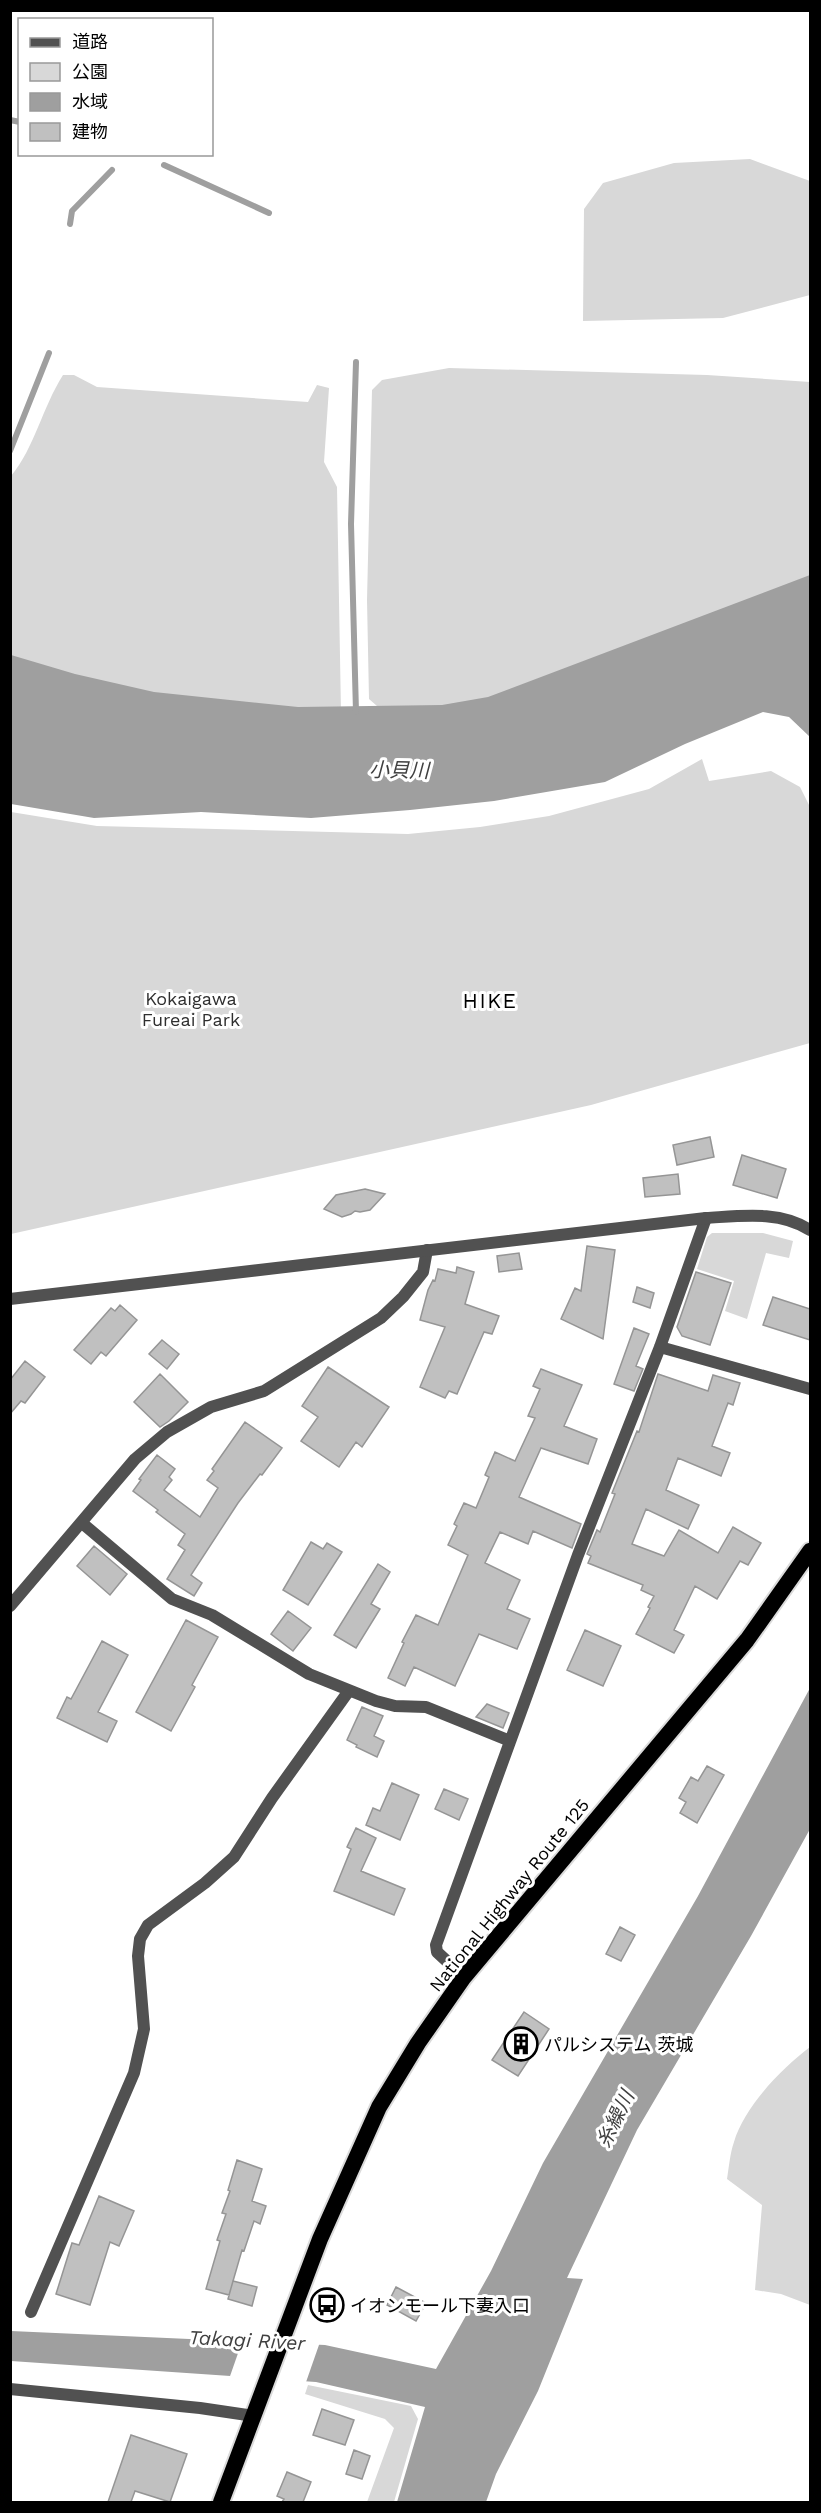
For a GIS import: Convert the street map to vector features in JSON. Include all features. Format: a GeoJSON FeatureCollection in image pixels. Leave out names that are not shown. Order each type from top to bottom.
{"type":"FeatureCollection","features":[{"type":"Feature","properties":{"kind":"highway","name":"National Highway Route 125"},"geometry":{"type":"LineString","coordinates":[[222,2502],[320,2240],[378,2107],[418,2043],[464,1977],[747,1640],[810,1551]]}},
{"type":"Feature","properties":{"kind":"street"},"geometry":{"type":"LineString","coordinates":[[10,1299],[706,1218],[765,1216],[787,1220],[810,1230]]}},
{"type":"Feature","properties":{"kind":"street"},"geometry":{"type":"LineString","coordinates":[[464,1977],[435,1949],[578,1555],[660,1347],[706,1218]]}},
{"type":"Feature","properties":{"kind":"street"},"geometry":{"type":"LineString","coordinates":[[10,1605],[135,1459],[167,1432],[212,1407],[264,1390],[381,1318],[403,1297],[423,1272],[428,1250]]}},
{"type":"Feature","properties":{"kind":"street"},"geometry":{"type":"LineString","coordinates":[[660,1347],[810,1389]]}},
{"type":"Feature","properties":{"kind":"street"},"geometry":{"type":"LineString","coordinates":[[82,1523],[172,1599],[212,1615],[300,1669],[348,1692],[395,1706],[426,1707],[510,1741]]}},
{"type":"Feature","properties":{"kind":"street"},"geometry":{"type":"LineString","coordinates":[[31,2312],[134,2073],[144,2029],[138,1956],[140,1939],[148,1925],[205,1883],[234,1857],[272,1798],[348,1692]]}},
{"type":"Feature","properties":{"kind":"street"},"geometry":{"type":"LineString","coordinates":[[10,2389],[201,2408],[254,2416]]}},
{"type":"Feature","properties":{"kind":"green space"},"geometry":{"type":"Polygon","coordinates":[[[750,159],[810,181],[810,295],[723,318],[583,321],[584,209],[603,183],[674,163],[750,159]]]}},
{"type":"Feature","properties":{"kind":"green space"},"geometry":{"type":"Polygon","coordinates":[[[449,368],[707,375],[810,382],[810,577],[485,704],[385,713],[369,699],[367,600],[372,390],[382,380],[449,368]]]}},
{"type":"Feature","properties":{"kind":"green space"},"geometry":{"type":"Polygon","coordinates":[[[63,375],[74,375],[97,387],[308,402],[317,385],[329,388],[324,462],[337,487],[341,713],[177,699],[11,665],[11,476],[26,453],[63,375]]]}},
{"type":"Feature","properties":{"kind":"green space","name":"Kokaigawa Fureai Park"},"geometry":{"type":"Polygon","coordinates":[[[702,759],[709,781],[771,771],[800,787],[810,807],[810,1043],[591,1105],[11,1234],[11,812],[97,826],[408,834],[480,827],[549,816],[649,789],[702,759]]]}},
{"type":"Feature","properties":{"kind":"green space"},"geometry":{"type":"Polygon","coordinates":[[[712,1233],[763,1233],[793,1241],[789,1258],[766,1253],[747,1319],[725,1311],[734,1281],[697,1269],[707,1237],[712,1233]]]}},
{"type":"Feature","properties":{"kind":"green space"},"geometry":{"type":"Polygon","coordinates":[[[810,2047],[810,2305],[781,2294],[755,2290],[762,2205],[727,2179],[733,2146],[746,2115],[776,2077],[810,2047]]]}},
{"type":"Feature","properties":{"kind":"green space"},"geometry":{"type":"Polygon","coordinates":[[[308,2385],[411,2406],[418,2419],[394,2502],[367,2502],[394,2428],[385,2419],[305,2394],[308,2385]]]}},
{"type":"Feature","properties":{"kind":"water","name":"小貝川"},"geometry":{"type":"Polygon","coordinates":[[[810,575],[810,737],[789,717],[763,712],[685,744],[605,782],[494,801],[410,810],[311,818],[201,812],[94,818],[11,804],[11,655],[75,674],[154,692],[298,707],[442,705],[488,697],[810,575]]]}},
{"type":"Feature","properties":{"kind":"water","name":"糸繰川"},"geometry":{"type":"Polygon","coordinates":[[[810,1688],[810,1829],[751,1936],[637,2130],[567,2278],[583,2279],[538,2391],[496,2474],[486,2502],[397,2502],[425,2407],[316,2382],[11,2361],[11,2331],[325,2345],[436,2369],[491,2271],[543,2163],[698,1896],[810,1688]]]}},
{"type":"Feature","properties":{"kind":"pier"},"geometry":{"type":"Polygon","coordinates":[[[243,2339],[320,2342],[305,2385],[229,2379],[243,2339]]]}},
{"type":"Feature","properties":{"kind":"building"},"geometry":{"type":"Polygon","coordinates":[[[710,1137],[714,1157],[677,1165],[673,1145],[710,1137]]]}},
{"type":"Feature","properties":{"kind":"building"},"geometry":{"type":"Polygon","coordinates":[[[742,1155],[786,1169],[777,1198],[733,1185],[742,1155]]]}},
{"type":"Feature","properties":{"kind":"building"},"geometry":{"type":"Polygon","coordinates":[[[678,1174],[680,1194],[645,1197],[643,1178],[678,1174]]]}},
{"type":"Feature","properties":{"kind":"building"},"geometry":{"type":"Polygon","coordinates":[[[365,1189],[385,1194],[370,1210],[355,1211],[342,1217],[324,1209],[336,1195],[365,1189]]]}},
{"type":"Feature","properties":{"kind":"building"},"geometry":{"type":"Polygon","coordinates":[[[587,1246],[615,1250],[603,1339],[561,1319],[575,1288],[581,1291],[587,1246]]]}},
{"type":"Feature","properties":{"kind":"building"},"geometry":{"type":"Polygon","coordinates":[[[519,1253],[522,1269],[499,1272],[497,1256],[519,1253]]]}},
{"type":"Feature","properties":{"kind":"building"},"geometry":{"type":"Polygon","coordinates":[[[457,1267],[474,1272],[465,1304],[499,1316],[492,1334],[484,1332],[457,1394],[449,1391],[445,1398],[420,1387],[445,1327],[420,1320],[428,1290],[433,1280],[435,1281],[438,1269],[456,1273],[457,1267]]]}},
{"type":"Feature","properties":{"kind":"building"},"geometry":{"type":"Polygon","coordinates":[[[696,1272],[731,1283],[710,1345],[682,1336],[677,1327],[696,1272]]]}},
{"type":"Feature","properties":{"kind":"building"},"geometry":{"type":"Polygon","coordinates":[[[637,1287],[654,1293],[650,1308],[633,1302],[637,1287]]]}},
{"type":"Feature","properties":{"kind":"building"},"geometry":{"type":"Polygon","coordinates":[[[773,1297],[810,1309],[810,1340],[763,1325],[773,1297]]]}},
{"type":"Feature","properties":{"kind":"building"},"geometry":{"type":"Polygon","coordinates":[[[120,1305],[137,1320],[106,1356],[101,1352],[91,1364],[74,1350],[111,1308],[115,1311],[120,1305]]]}},
{"type":"Feature","properties":{"kind":"building"},"geometry":{"type":"Polygon","coordinates":[[[634,1328],[649,1334],[636,1366],[643,1369],[634,1391],[614,1384],[634,1328]]]}},
{"type":"Feature","properties":{"kind":"building"},"geometry":{"type":"Polygon","coordinates":[[[162,1340],[179,1354],[167,1369],[149,1354],[162,1340]]]}},
{"type":"Feature","properties":{"kind":"building"},"geometry":{"type":"Polygon","coordinates":[[[25,1361],[45,1377],[25,1403],[21,1401],[10,1414],[10,1380],[25,1361]]]}},
{"type":"Feature","properties":{"kind":"building"},"geometry":{"type":"Polygon","coordinates":[[[328,1367],[389,1407],[362,1447],[356,1442],[339,1467],[301,1441],[318,1417],[302,1406],[328,1367]]]}},
{"type":"Feature","properties":{"kind":"building"},"geometry":{"type":"Polygon","coordinates":[[[541,1369],[582,1385],[564,1426],[597,1439],[588,1464],[541,1448],[519,1497],[581,1524],[572,1548],[533,1531],[528,1544],[500,1532],[485,1563],[520,1580],[507,1609],[530,1619],[517,1649],[479,1634],[455,1686],[414,1667],[405,1686],[388,1678],[404,1643],[402,1642],[416,1615],[438,1625],[468,1555],[448,1545],[457,1526],[454,1524],[464,1503],[476,1508],[489,1477],[485,1475],[495,1452],[515,1461],[535,1418],[528,1416],[540,1389],[533,1386],[541,1369]]]}},
{"type":"Feature","properties":{"kind":"building"},"geometry":{"type":"Polygon","coordinates":[[[160,1374],[188,1402],[160,1427],[134,1402],[160,1374]]]}},
{"type":"Feature","properties":{"kind":"building"},"geometry":{"type":"Polygon","coordinates":[[[658,1374],[708,1391],[713,1375],[740,1383],[733,1405],[728,1403],[712,1446],[730,1453],[721,1476],[678,1458],[666,1490],[699,1505],[688,1529],[646,1509],[632,1544],[664,1556],[679,1530],[718,1553],[733,1527],[761,1543],[748,1565],[740,1561],[717,1599],[695,1586],[674,1630],[684,1635],[674,1653],[636,1634],[654,1596],[641,1590],[643,1585],[588,1563],[591,1556],[587,1554],[597,1530],[600,1532],[615,1494],[612,1493],[637,1431],[639,1432],[658,1374]]]}},
{"type":"Feature","properties":{"kind":"building"},"geometry":{"type":"Polygon","coordinates":[[[245,1422],[282,1448],[238,1503],[191,1575],[202,1583],[194,1596],[167,1579],[185,1550],[178,1545],[185,1534],[133,1491],[157,1455],[175,1469],[169,1477],[172,1480],[164,1490],[200,1517],[218,1488],[207,1480],[214,1471],[212,1469],[245,1422]]]}},
{"type":"Feature","properties":{"kind":"building"},"geometry":{"type":"Polygon","coordinates":[[[311,1542],[323,1549],[327,1543],[342,1552],[308,1605],[283,1590],[311,1542]]]}},
{"type":"Feature","properties":{"kind":"building"},"geometry":{"type":"Polygon","coordinates":[[[94,1546],[127,1574],[110,1595],[77,1566],[94,1546]]]}},
{"type":"Feature","properties":{"kind":"building"},"geometry":{"type":"Polygon","coordinates":[[[378,1564],[390,1572],[371,1604],[380,1609],[356,1648],[334,1635],[378,1564]]]}},
{"type":"Feature","properties":{"kind":"building"},"geometry":{"type":"Polygon","coordinates":[[[288,1611],[311,1628],[293,1651],[271,1634],[288,1611]]]}},
{"type":"Feature","properties":{"kind":"building"},"geometry":{"type":"Polygon","coordinates":[[[186,1620],[218,1637],[171,1731],[136,1712],[186,1620]]]}},
{"type":"Feature","properties":{"kind":"building"},"geometry":{"type":"Polygon","coordinates":[[[585,1630],[621,1646],[603,1686],[567,1670],[585,1630]]]}},
{"type":"Feature","properties":{"kind":"building"},"geometry":{"type":"Polygon","coordinates":[[[102,1641],[128,1655],[98,1712],[117,1721],[107,1742],[57,1718],[67,1697],[71,1699],[102,1641]]]}},
{"type":"Feature","properties":{"kind":"building"},"geometry":{"type":"Polygon","coordinates":[[[487,1704],[509,1713],[503,1728],[476,1717],[487,1704]]]}},
{"type":"Feature","properties":{"kind":"building"},"geometry":{"type":"Polygon","coordinates":[[[362,1707],[383,1716],[374,1736],[384,1741],[377,1757],[347,1740],[362,1707]]]}},
{"type":"Feature","properties":{"kind":"building"},"geometry":{"type":"Polygon","coordinates":[[[707,1766],[724,1775],[697,1823],[680,1813],[686,1802],[679,1798],[691,1777],[698,1781],[707,1766]]]}},
{"type":"Feature","properties":{"kind":"building"},"geometry":{"type":"Polygon","coordinates":[[[392,1783],[419,1795],[400,1840],[366,1825],[373,1808],[380,1811],[392,1783]]]}},
{"type":"Feature","properties":{"kind":"building"},"geometry":{"type":"Polygon","coordinates":[[[444,1789],[468,1799],[459,1820],[435,1809],[444,1789]]]}},
{"type":"Feature","properties":{"kind":"building"},"geometry":{"type":"Polygon","coordinates":[[[356,1828],[376,1838],[361,1871],[405,1889],[394,1915],[334,1891],[351,1849],[347,1847],[356,1828]]]}},
{"type":"Feature","properties":{"kind":"building"},"geometry":{"type":"Polygon","coordinates":[[[620,1927],[635,1935],[621,1961],[606,1954],[620,1927]]]}},
{"type":"Feature","properties":{"kind":"building","name":"パルシステム 茨城"},"geometry":{"type":"Polygon","coordinates":[[[524,2012],[549,2029],[518,2076],[492,2060],[524,2012]]]}},
{"type":"Feature","properties":{"kind":"building"},"geometry":{"type":"Polygon","coordinates":[[[237,2160],[262,2169],[252,2201],[266,2206],[260,2224],[254,2221],[244,2251],[242,2250],[229,2295],[206,2289],[220,2241],[217,2240],[226,2214],[222,2213],[237,2160]]]}},
{"type":"Feature","properties":{"kind":"building"},"geometry":{"type":"Polygon","coordinates":[[[99,2196],[134,2211],[119,2246],[110,2242],[90,2305],[56,2294],[72,2243],[79,2245],[99,2196]]]}},
{"type":"Feature","properties":{"kind":"building"},"geometry":{"type":"Polygon","coordinates":[[[233,2281],[257,2287],[252,2306],[228,2299],[233,2281]]]}},
{"type":"Feature","properties":{"kind":"building"},"geometry":{"type":"Polygon","coordinates":[[[396,2287],[426,2303],[416,2321],[387,2305],[396,2287]]]}},
{"type":"Feature","properties":{"kind":"building"},"geometry":{"type":"Polygon","coordinates":[[[322,2409],[354,2420],[345,2445],[313,2435],[322,2409]]]}},
{"type":"Feature","properties":{"kind":"building"},"geometry":{"type":"Polygon","coordinates":[[[131,2435],[187,2454],[170,2502],[135,2491],[131,2502],[108,2502],[131,2435]]]}},
{"type":"Feature","properties":{"kind":"building"},"geometry":{"type":"Polygon","coordinates":[[[354,2450],[370,2456],[362,2479],[346,2474],[354,2450]]]}},
{"type":"Feature","properties":{"kind":"building"},"geometry":{"type":"Polygon","coordinates":[[[287,2472],[311,2482],[303,2502],[282,2502],[284,2499],[277,2496],[287,2472]]]}},
{"type":"Feature","properties":{"kind":"waterway"},"geometry":{"type":"LineString","coordinates":[[10,120],[18,122]]}},
{"type":"Feature","properties":{"kind":"waterway"},"geometry":{"type":"LineString","coordinates":[[164,165],[269,213]]}},
{"type":"Feature","properties":{"kind":"waterway"},"geometry":{"type":"LineString","coordinates":[[70,224],[72,211],[112,170]]}},
{"type":"Feature","properties":{"kind":"waterway"},"geometry":{"type":"LineString","coordinates":[[10,451],[49,353]]}},
{"type":"Feature","properties":{"kind":"waterway"},"geometry":{"type":"LineString","coordinates":[[356,362],[351,524],[356,712]]}},
{"type":"Feature","properties":{"kind":"place","name":"パルシステム 茨城"},"geometry":{"type":"Point","coordinates":[521,2044]}},
{"type":"Feature","properties":{"kind":"place","name":"イオンモール下妻入口"},"geometry":{"type":"Point","coordinates":[327,2305]}},
{"type":"Feature","properties":{"kind":"district","name":"HIKE"},"geometry":{"type":"Point","coordinates":[490,1000]}},
{"type":"Feature","properties":{"kind":"water label","name":"Takagi River"},"geometry":{"type":"Point","coordinates":[247,2340]}}]}
